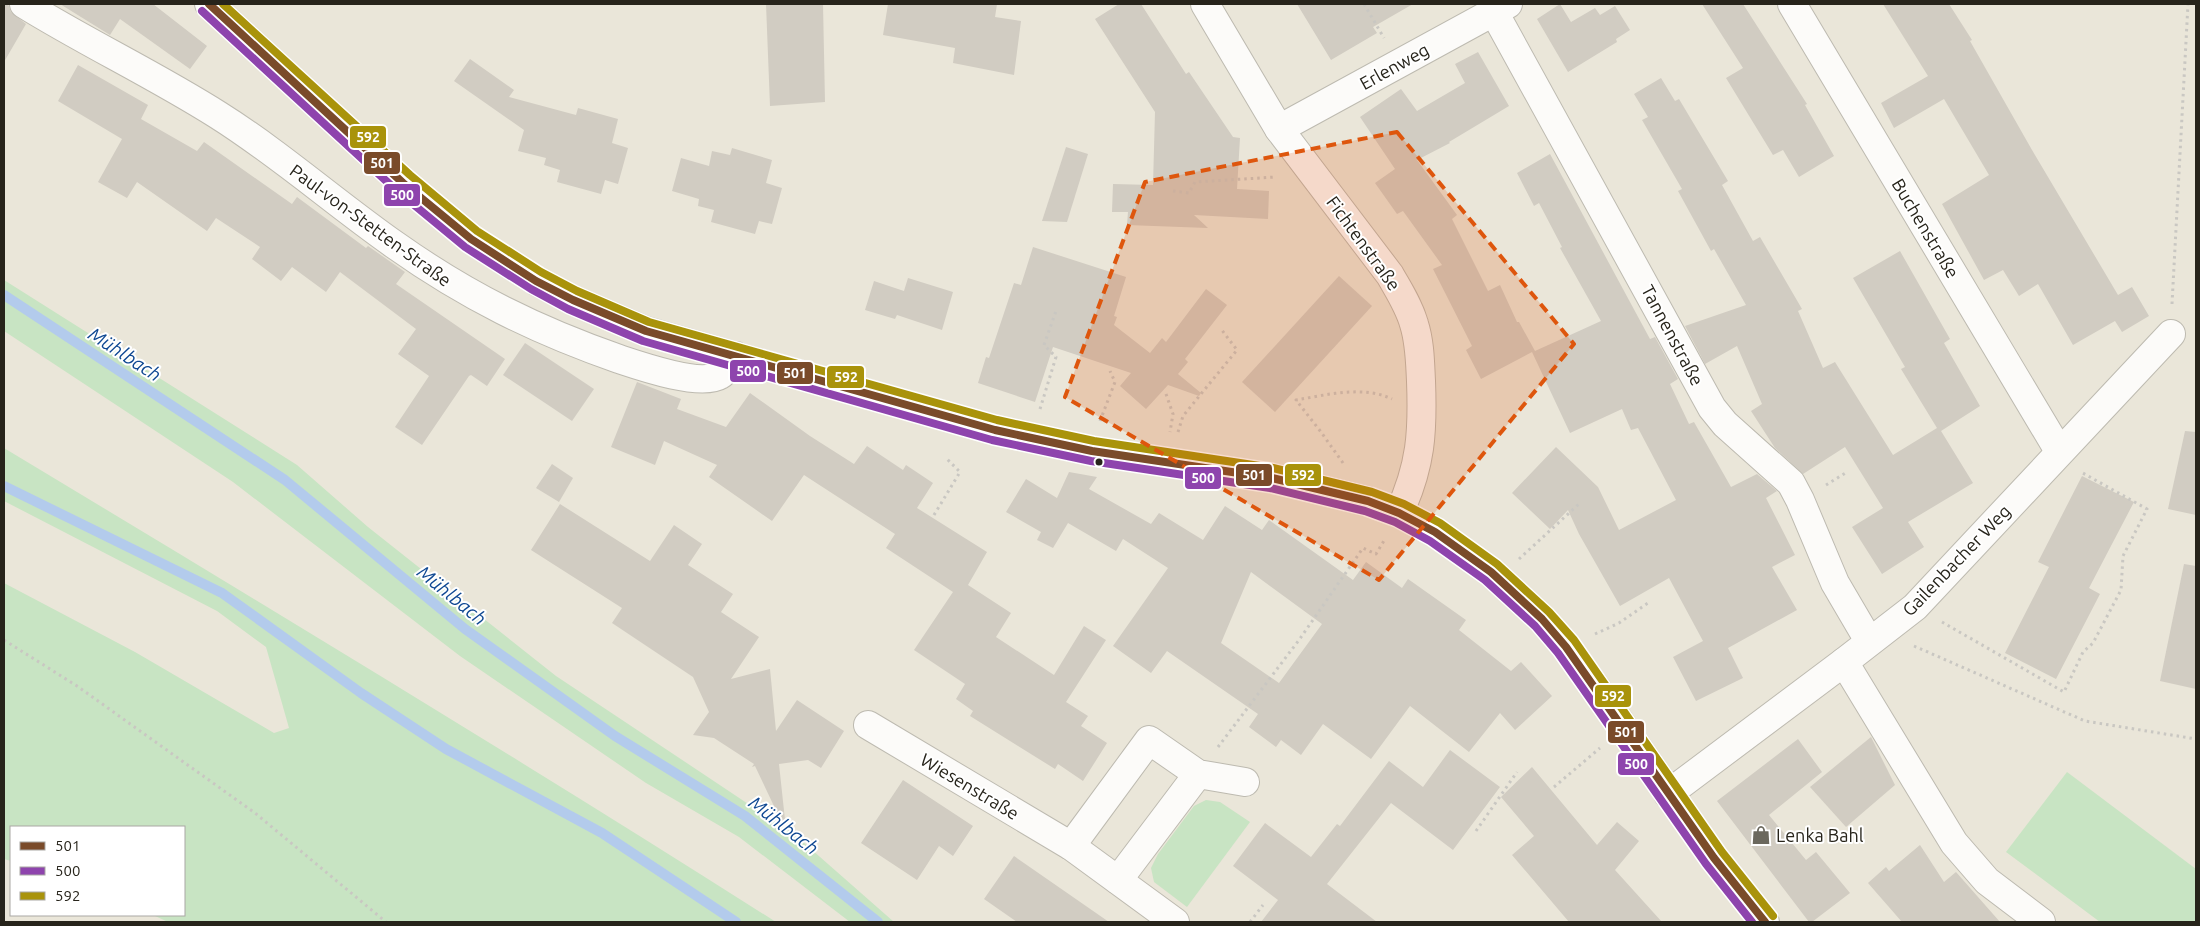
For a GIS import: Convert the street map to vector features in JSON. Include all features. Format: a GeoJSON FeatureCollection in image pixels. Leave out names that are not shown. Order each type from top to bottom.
{"type":"FeatureCollection","features":[{"type":"Feature","properties":{"kind":"street","name":"Paul-von-Stetten-Straße"},"geometry":{"type":"LineString","coordinates":[[24,4],[68,31],[218,115],[394,245],[460,288],[492,306],[584,347],[673,375],[694,379],[712,378],[720,375],[736,356]]}},
{"type":"Feature","properties":{"kind":"street"},"geometry":{"type":"LineString","coordinates":[[209,4],[403,183],[471,239],[536,281],[611,316],[646,331],[995,430],[1092,451],[1272,478],[1368,501],[1400,513],[1435,532],[1498,578],[1542,619],[1566,647],[1714,858],[1765,922]]}},
{"type":"Feature","properties":{"kind":"street","name":"Fichtenstraße"},"geometry":{"type":"LineString","coordinates":[[1205,4],[1279,129],[1390,276],[1404,300],[1414,323],[1420,348],[1421,442],[1410,490],[1400,513]]}},
{"type":"Feature","properties":{"kind":"street","name":"Buchenstraße"},"geometry":{"type":"LineString","coordinates":[[1792,4],[2059,451]]}},
{"type":"Feature","properties":{"kind":"street","name":"Erlenweg"},"geometry":{"type":"LineString","coordinates":[[1279,129],[1501,8]]}},
{"type":"Feature","properties":{"kind":"street","name":"Tannenstraße"},"geometry":{"type":"LineString","coordinates":[[1501,8],[1712,408],[1725,424],[1791,483],[1835,583],[1875,636]]}},
{"type":"Feature","properties":{"kind":"street","name":"Gailenbacher Weg"},"geometry":{"type":"LineString","coordinates":[[1668,794],[1915,607],[2059,451],[2171,334]]}},
{"type":"Feature","properties":{"kind":"street"},"geometry":{"type":"LineString","coordinates":[[1844,662],[1954,843],[1987,881],[2041,922]]}},
{"type":"Feature","properties":{"kind":"street","name":"Wiesenstraße"},"geometry":{"type":"LineString","coordinates":[[868,725],[1071,846],[1175,922]]}},
{"type":"Feature","properties":{"kind":"street"},"geometry":{"type":"LineString","coordinates":[[1071,846],[1149,740],[1198,774],[1246,782]]}},
{"type":"Feature","properties":{"kind":"street"},"geometry":{"type":"LineString","coordinates":[[1118,880],[1198,774]]}},
{"type":"Feature","properties":{"kind":"path"},"geometry":{"type":"LineString","coordinates":[[1364,4],[1398,64]]}},
{"type":"Feature","properties":{"kind":"path"},"geometry":{"type":"LineString","coordinates":[[2171,334],[2188,4]]}},
{"type":"Feature","properties":{"kind":"path"},"geometry":{"type":"LineString","coordinates":[[1173,191],[1189,193],[1195,182],[1314,174]]}},
{"type":"Feature","properties":{"kind":"path"},"geometry":{"type":"LineString","coordinates":[[1040,408],[1056,357],[1044,344],[1056,310]]}},
{"type":"Feature","properties":{"kind":"path"},"geometry":{"type":"LineString","coordinates":[[1170,462],[1183,416],[1238,350],[1221,329]]}},
{"type":"Feature","properties":{"kind":"path"},"geometry":{"type":"LineString","coordinates":[[1102,412],[1114,382],[1110,371]]}},
{"type":"Feature","properties":{"kind":"path"},"geometry":{"type":"LineString","coordinates":[[1368,501],[1321,432],[1296,400],[1358,392],[1382,394],[1422,414]]}},
{"type":"Feature","properties":{"kind":"path"},"geometry":{"type":"LineString","coordinates":[[1166,394],[1173,414],[1170,431]]}},
{"type":"Feature","properties":{"kind":"path"},"geometry":{"type":"LineString","coordinates":[[1915,607],[2064,692],[2083,652],[2093,643],[2121,590],[2123,556],[2147,509],[2083,474],[2059,451]]}},
{"type":"Feature","properties":{"kind":"path"},"geometry":{"type":"LineString","coordinates":[[934,515],[960,472],[945,457]]}},
{"type":"Feature","properties":{"kind":"path"},"geometry":{"type":"LineString","coordinates":[[1498,578],[1580,504]]}},
{"type":"Feature","properties":{"kind":"path"},"geometry":{"type":"LineString","coordinates":[[1198,774],[1299,640],[1363,548],[1374,552]]}},
{"type":"Feature","properties":{"kind":"path"},"geometry":{"type":"LineString","coordinates":[[1566,647],[1619,623],[1648,603]]}},
{"type":"Feature","properties":{"kind":"path"},"geometry":{"type":"LineString","coordinates":[[1875,636],[2085,721],[2196,739]]}},
{"type":"Feature","properties":{"kind":"path"},"geometry":{"type":"LineString","coordinates":[[4,640],[76,686],[255,813],[386,922]]}},
{"type":"Feature","properties":{"kind":"path"},"geometry":{"type":"LineString","coordinates":[[1554,787],[1623,728]]}},
{"type":"Feature","properties":{"kind":"path"},"geometry":{"type":"LineString","coordinates":[[1476,831],[1517,772]]}},
{"type":"Feature","properties":{"kind":"path"},"geometry":{"type":"LineString","coordinates":[[1250,922],[1263,905]]}},
{"type":"Feature","properties":{"kind":"highlighted area"},"geometry":{"type":"Polygon","coordinates":[[[1397,132],[1574,344],[1379,580],[1065,397],[1145,182],[1397,132]]]}},
{"type":"Feature","properties":{"kind":"green space"},"geometry":{"type":"Polygon","coordinates":[[[4,280],[297,465],[368,527],[556,676],[795,835],[894,922],[850,922],[739,837],[646,783],[460,656],[233,482],[4,331],[4,280]]]}},
{"type":"Feature","properties":{"kind":"green space"},"geometry":{"type":"Polygon","coordinates":[[[4,448],[488,742],[776,922],[168,922],[155,916],[185,916],[185,826],[10,826],[10,861],[4,859],[4,583],[135,652],[274,733],[289,728],[266,647],[217,611],[4,501],[4,448]]]}},
{"type":"Feature","properties":{"kind":"green space"},"geometry":{"type":"Polygon","coordinates":[[[2067,772],[2196,869],[2196,922],[2100,922],[2006,852],[2067,772]]]}},
{"type":"Feature","properties":{"kind":"green space"},"geometry":{"type":"Polygon","coordinates":[[[1206,800],[1220,802],[1250,822],[1187,907],[1154,882],[1151,868],[1158,854],[1194,806],[1206,800]]]}},
{"type":"Feature","properties":{"kind":"building"},"geometry":{"type":"Polygon","coordinates":[[[4,4],[8,4],[11,12],[26,24],[4,62],[4,4]]]}},
{"type":"Feature","properties":{"kind":"building"},"geometry":{"type":"Polygon","coordinates":[[[60,4],[153,4],[207,46],[190,69],[120,19],[110,35],[60,4]]]}},
{"type":"Feature","properties":{"kind":"building"},"geometry":{"type":"Polygon","coordinates":[[[766,4],[823,4],[825,102],[770,106],[766,4]]]}},
{"type":"Feature","properties":{"kind":"building"},"geometry":{"type":"Polygon","coordinates":[[[888,4],[997,4],[995,17],[1021,21],[1014,75],[953,63],[955,48],[883,35],[888,4]]]}},
{"type":"Feature","properties":{"kind":"building"},"geometry":{"type":"Polygon","coordinates":[[[1119,4],[1141,4],[1186,74],[1189,72],[1233,137],[1240,138],[1237,189],[1269,191],[1268,219],[1194,215],[1208,228],[1127,225],[1128,212],[1112,212],[1113,184],[1153,185],[1155,112],[1095,19],[1119,4]]]}},
{"type":"Feature","properties":{"kind":"building"},"geometry":{"type":"Polygon","coordinates":[[[1297,4],[1413,4],[1373,27],[1377,33],[1331,60],[1297,4]]]}},
{"type":"Feature","properties":{"kind":"building"},"geometry":{"type":"Polygon","coordinates":[[[1560,4],[1571,22],[1595,8],[1600,15],[1615,6],[1630,30],[1616,39],[1617,42],[1568,72],[1537,19],[1560,4]]]}},
{"type":"Feature","properties":{"kind":"building"},"geometry":{"type":"Polygon","coordinates":[[[1702,4],[1743,4],[1807,104],[1805,105],[1834,156],[1799,177],[1783,150],[1773,155],[1726,78],[1743,68],[1702,4]]]}},
{"type":"Feature","properties":{"kind":"building"},"geometry":{"type":"Polygon","coordinates":[[[1883,4],[1949,4],[1972,40],[1970,41],[2032,150],[2118,295],[2132,287],[2149,316],[2122,332],[2115,321],[2073,345],[2038,284],[2019,296],[2003,270],[1984,280],[1942,204],[1989,175],[1944,99],[1894,128],[1881,103],[1928,76],[1883,4]]]}},
{"type":"Feature","properties":{"kind":"building"},"geometry":{"type":"Polygon","coordinates":[[[1478,52],[1509,106],[1450,143],[1417,160],[1457,215],[1452,219],[1488,291],[1500,285],[1517,322],[1519,322],[1535,351],[1601,321],[1560,248],[1562,247],[1539,203],[1534,206],[1517,173],[1550,154],[1650,339],[1655,337],[1678,379],[1670,384],[1689,424],[1694,422],[1731,487],[1757,474],[1777,491],[1766,498],[1795,555],[1772,567],[1797,610],[1728,648],[1743,678],[1696,701],[1673,657],[1703,641],[1669,578],[1620,606],[1579,534],[1568,510],[1550,529],[1512,493],[1556,447],[1598,487],[1619,530],[1676,500],[1638,428],[1631,430],[1622,409],[1570,433],[1532,352],[1481,379],[1466,350],[1472,346],[1433,269],[1442,265],[1403,211],[1397,214],[1375,183],[1395,169],[1360,117],[1401,89],[1417,111],[1465,83],[1455,64],[1478,52]]]}},
{"type":"Feature","properties":{"kind":"building"},"geometry":{"type":"Polygon","coordinates":[[[470,59],[514,90],[509,97],[576,115],[578,108],[618,119],[612,143],[628,148],[618,184],[605,180],[601,194],[557,182],[560,170],[544,165],[546,158],[518,151],[524,130],[454,81],[470,59]]]}},
{"type":"Feature","properties":{"kind":"building"},"geometry":{"type":"Polygon","coordinates":[[[78,65],[148,105],[141,119],[197,151],[204,142],[292,204],[297,197],[366,248],[368,246],[405,272],[396,284],[505,359],[487,386],[471,375],[469,376],[422,445],[395,427],[429,376],[398,354],[416,329],[340,272],[326,292],[292,267],[281,281],[252,259],[260,247],[216,218],[207,231],[137,182],[127,198],[98,182],[122,139],[58,101],[78,65]]]}},
{"type":"Feature","properties":{"kind":"building"},"geometry":{"type":"Polygon","coordinates":[[[1661,78],[1675,101],[1679,99],[1728,181],[1722,185],[1753,241],[1760,237],[1802,309],[1798,311],[1823,368],[1835,362],[1893,455],[1937,428],[1901,369],[1905,367],[1853,278],[1900,251],[1950,339],[1944,343],[1980,406],[1941,431],[1973,483],[1908,522],[1924,547],[1882,574],[1852,527],[1883,508],[1845,447],[1803,474],[1775,448],[1751,411],[1762,404],[1737,346],[1705,364],[1685,326],[1746,305],[1714,249],[1711,251],[1678,191],[1682,189],[1642,120],[1648,117],[1634,94],[1661,78]]]}},
{"type":"Feature","properties":{"kind":"building"},"geometry":{"type":"Polygon","coordinates":[[[1066,147],[1088,154],[1067,222],[1042,221],[1066,147]]]}},
{"type":"Feature","properties":{"kind":"building"},"geometry":{"type":"Polygon","coordinates":[[[732,148],[772,160],[766,183],[782,188],[772,224],[759,221],[755,234],[711,222],[714,210],[698,206],[699,199],[672,191],[681,158],[709,166],[712,151],[730,155],[732,148]]]}},
{"type":"Feature","properties":{"kind":"building"},"geometry":{"type":"Polygon","coordinates":[[[1033,247],[1126,277],[1114,316],[1117,317],[1114,325],[1150,353],[1162,338],[1166,342],[1206,289],[1227,305],[1185,359],[1188,362],[1178,374],[1201,393],[1199,396],[1168,385],[1146,409],[1120,386],[1131,373],[1053,347],[1035,402],[978,383],[986,357],[989,358],[1014,283],[1021,285],[1033,247]]]}},
{"type":"Feature","properties":{"kind":"building"},"geometry":{"type":"Polygon","coordinates":[[[1339,276],[1372,306],[1275,412],[1242,382],[1339,276]]]}},
{"type":"Feature","properties":{"kind":"building"},"geometry":{"type":"Polygon","coordinates":[[[908,278],[953,292],[942,330],[897,315],[895,319],[865,310],[874,281],[904,291],[908,278]]]}},
{"type":"Feature","properties":{"kind":"building"},"geometry":{"type":"Polygon","coordinates":[[[525,343],[594,389],[572,421],[503,375],[525,343]]]}},
{"type":"Feature","properties":{"kind":"building"},"geometry":{"type":"Polygon","coordinates":[[[637,382],[681,399],[677,409],[726,427],[750,393],[810,436],[854,464],[867,446],[903,470],[906,465],[933,483],[917,508],[987,552],[968,585],[1011,613],[996,637],[1054,675],[1084,626],[1106,640],[1066,702],[1088,716],[1081,726],[1107,743],[1083,781],[1058,764],[1055,769],[970,716],[973,711],[956,699],[965,684],[914,650],[953,592],[886,548],[895,534],[804,475],[772,521],[709,477],[717,465],[664,441],[655,465],[611,447],[637,382]]]}},
{"type":"Feature","properties":{"kind":"building"},"geometry":{"type":"Polygon","coordinates":[[[2185,431],[2196,432],[2196,515],[2168,509],[2185,431]]]}},
{"type":"Feature","properties":{"kind":"building"},"geometry":{"type":"Polygon","coordinates":[[[552,464],[573,478],[559,502],[536,488],[552,464]]]}},
{"type":"Feature","properties":{"kind":"building"},"geometry":{"type":"Polygon","coordinates":[[[1069,472],[1097,477],[1089,489],[1151,524],[1159,513],[1203,540],[1225,506],[1262,530],[1269,520],[1353,580],[1366,562],[1402,588],[1408,579],[1466,620],[1459,630],[1511,671],[1521,662],[1552,696],[1515,730],[1500,713],[1469,752],[1410,706],[1371,759],[1323,724],[1301,755],[1281,740],[1276,747],[1249,727],[1258,714],[1167,651],[1151,673],[1113,646],[1168,568],[1123,539],[1116,551],[1068,523],[1053,548],[1037,540],[1041,532],[1006,512],[1026,479],[1057,498],[1069,472]],[[1251,572],[1221,643],[1279,683],[1322,624],[1251,572]]]}},
{"type":"Feature","properties":{"kind":"building"},"geometry":{"type":"Polygon","coordinates":[[[2082,476],[2134,502],[2089,588],[2100,594],[2056,679],[2005,653],[2049,567],[2038,562],[2082,476]]]}},
{"type":"Feature","properties":{"kind":"building"},"geometry":{"type":"Polygon","coordinates":[[[560,504],[650,561],[674,525],[702,544],[688,565],[733,594],[721,612],[759,637],[731,679],[770,669],[776,731],[797,700],[844,731],[821,768],[808,760],[779,764],[785,820],[781,821],[755,766],[752,767],[754,764],[714,738],[693,735],[709,712],[693,677],[612,623],[622,608],[531,550],[560,504]]]}},
{"type":"Feature","properties":{"kind":"building"},"geometry":{"type":"Polygon","coordinates":[[[2184,564],[2196,566],[2196,689],[2160,681],[2184,564]]]}},
{"type":"Feature","properties":{"kind":"building"},"geometry":{"type":"Polygon","coordinates":[[[1871,737],[1895,785],[1846,827],[1810,787],[1871,737]]]}},
{"type":"Feature","properties":{"kind":"building"},"geometry":{"type":"Polygon","coordinates":[[[1798,739],[1822,772],[1769,815],[1806,860],[1816,852],[1850,893],[1812,922],[1809,922],[1717,801],[1798,739]]]}},
{"type":"Feature","properties":{"kind":"building"},"geometry":{"type":"Polygon","coordinates":[[[1450,750],[1500,787],[1453,850],[1391,803],[1327,884],[1377,922],[1261,922],[1278,900],[1233,866],[1265,823],[1311,857],[1337,824],[1340,826],[1389,761],[1423,787],[1450,750]]]}},
{"type":"Feature","properties":{"kind":"building"},"geometry":{"type":"Polygon","coordinates":[[[1532,767],[1597,845],[1617,822],[1639,841],[1615,870],[1662,922],[1569,922],[1512,855],[1534,836],[1501,797],[1532,767]]]}},
{"type":"Feature","properties":{"kind":"building"},"geometry":{"type":"Polygon","coordinates":[[[903,780],[973,826],[953,856],[939,846],[917,880],[861,843],[903,780]]]}},
{"type":"Feature","properties":{"kind":"building"},"geometry":{"type":"Polygon","coordinates":[[[1920,845],[1944,882],[1956,872],[2000,922],[1902,922],[1868,883],[1886,867],[1889,871],[1920,845]]]}},
{"type":"Feature","properties":{"kind":"building"},"geometry":{"type":"Polygon","coordinates":[[[1014,856],[1109,922],[1017,922],[984,899],[1014,856]]]}},
{"type":"Feature","properties":{"kind":"waterway","name":"Mühlbach"},"geometry":{"type":"LineString","coordinates":[[4,295],[285,480],[465,629],[615,736],[745,816],[878,922]]}},
{"type":"Feature","properties":{"kind":"waterway"},"geometry":{"type":"LineString","coordinates":[[4,486],[222,593],[361,693],[446,749],[602,833],[736,922]]}},
{"type":"Feature","properties":{"kind":"transit line","name":"501"},"geometry":{"type":"LineString","coordinates":[[209,4],[403,183],[471,239],[536,281],[573,300],[646,331],[995,430],[1092,451],[1272,478],[1368,501],[1399,513],[1435,532],[1491,572],[1542,619],[1566,647],[1714,858],[1765,922]]}},
{"type":"Feature","properties":{"kind":"transit line","name":"592"},"geometry":{"type":"LineString","coordinates":[[223,4],[410,175],[477,231],[541,272],[577,291],[649,322],[997,420],[1094,441],[1273,468],[1372,492],[1404,504],[1440,523],[1497,564],[1549,612],[1574,640],[1722,852],[1773,916]]}},
{"type":"Feature","properties":{"kind":"transit line","name":"500"},"geometry":{"type":"LineString","coordinates":[[202,11],[396,190],[465,247],[531,289],[568,309],[643,341],[992,440],[1091,461],[1270,488],[1365,511],[1395,522],[1430,541],[1485,580],[1535,626],[1558,653],[1706,864],[1752,922]]}},
{"type":"Feature","properties":{"kind":"place","name":"Lenka Bahl"},"geometry":{"type":"Point","coordinates":[1761,835]}}]}
